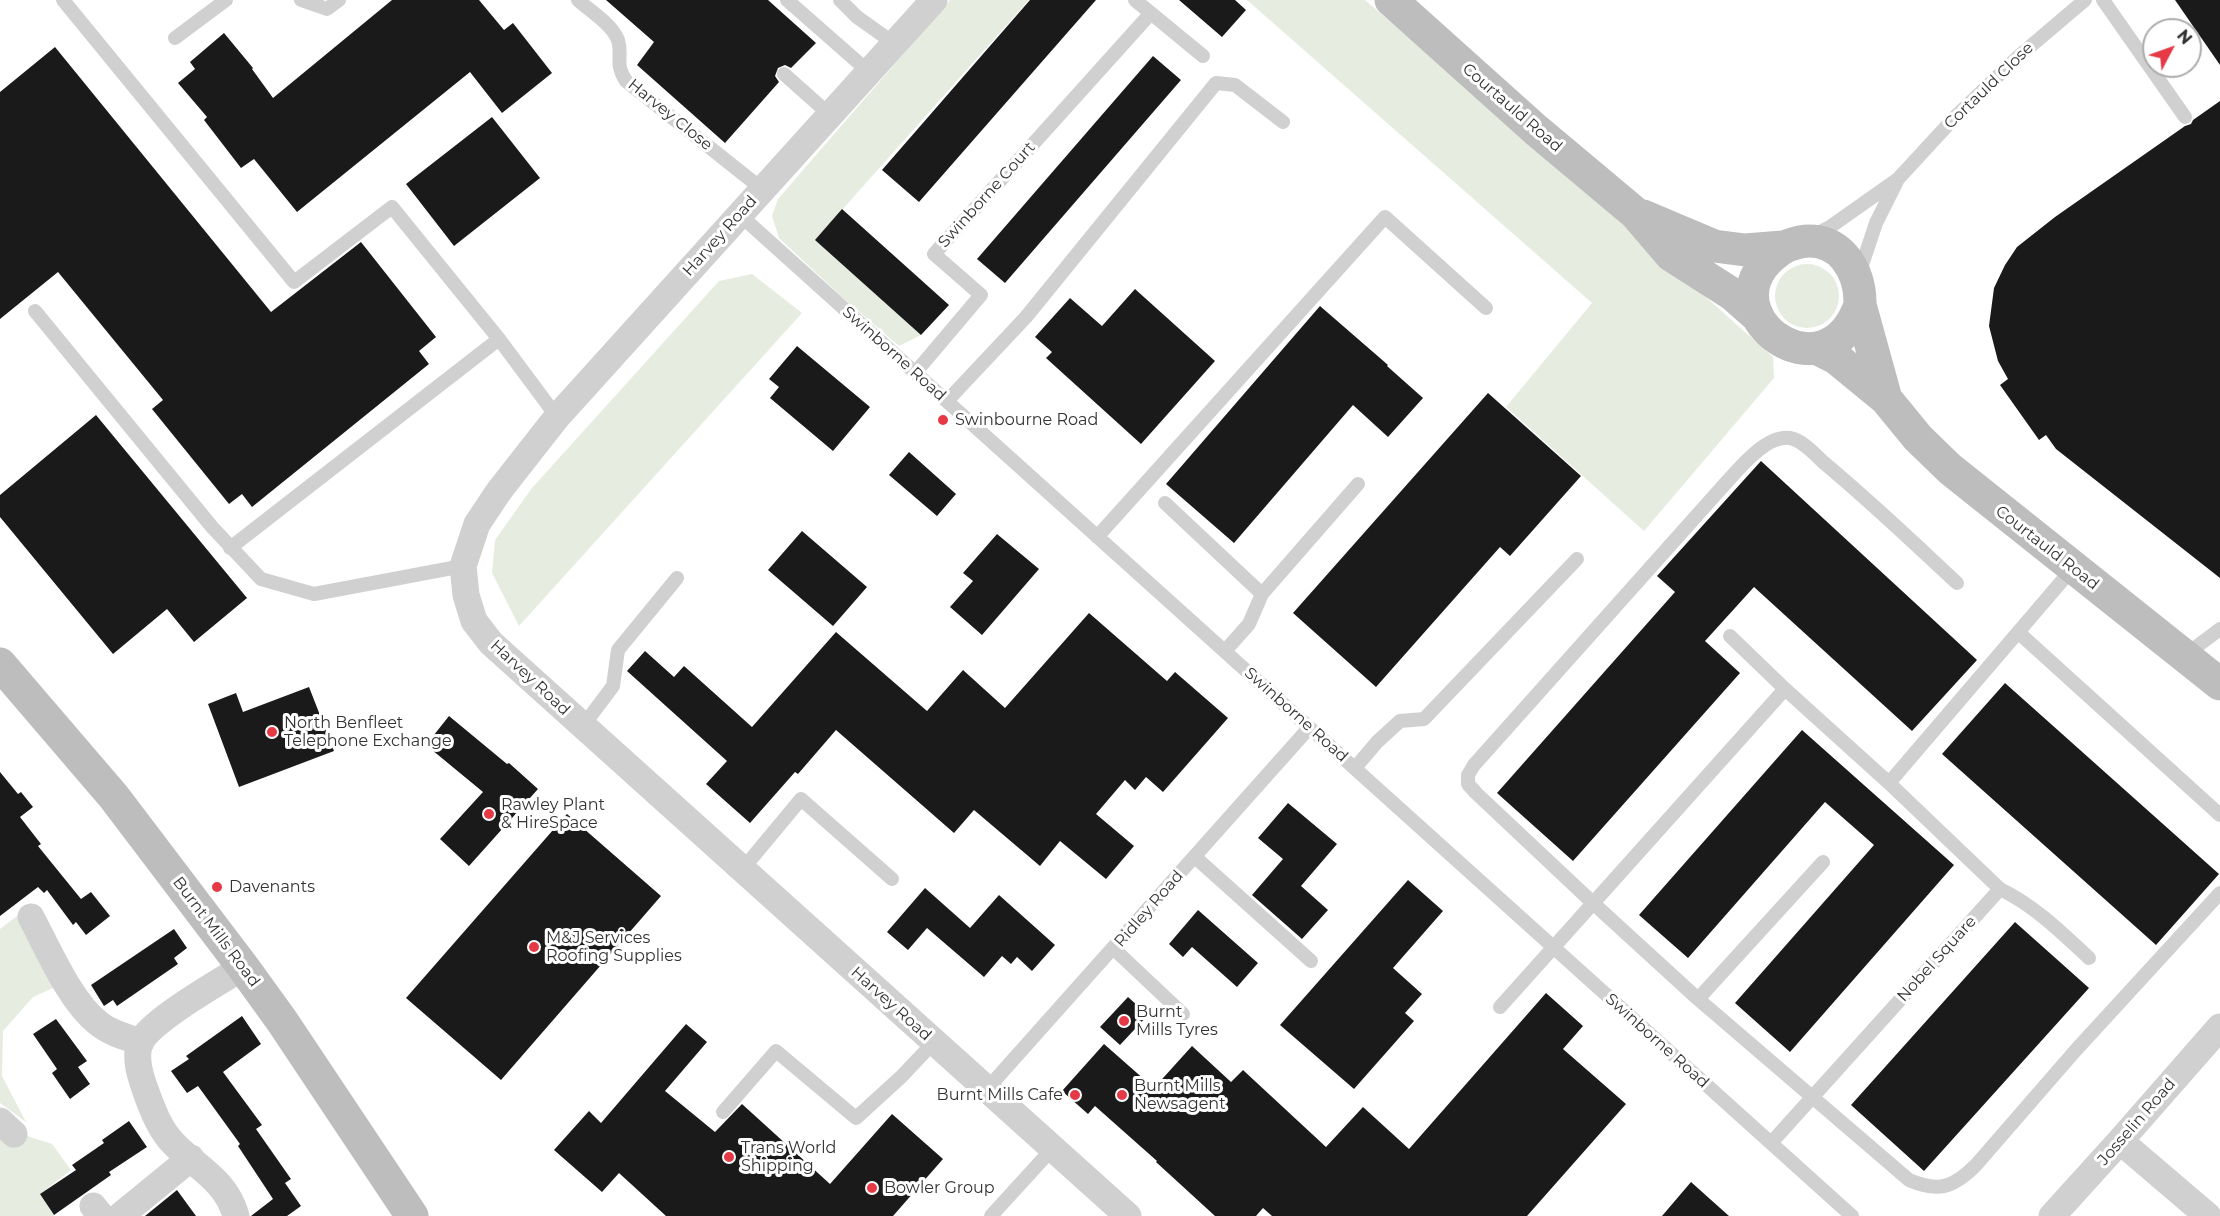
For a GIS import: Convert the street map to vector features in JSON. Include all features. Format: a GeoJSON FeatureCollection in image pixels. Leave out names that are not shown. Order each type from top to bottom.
{"type":"FeatureCollection","features":[{"type":"Feature","properties":{"kind":"street","name":"Harvey Road"},"geometry":{"type":"LineString","coordinates":[[934,0],[557,417],[499,491],[477,524],[463,566],[466,595],[474,621],[491,643],[1128,1216]]}},
{"type":"Feature","properties":{"kind":"street","name":"Courtauld Road"},"geometry":{"type":"LineString","coordinates":[[1390,0],[1536,130],[1635,213],[1671,255],[1732,294],[1782,342],[1802,349],[1816,348],[1836,358],[1886,399],[1918,438],[1950,469],[2220,684]]}},
{"type":"Feature","properties":{"kind":"street","name":"Courtauld Road"},"geometry":{"type":"LineString","coordinates":[[1635,213],[1714,246],[1745,250],[1822,244],[1841,254],[1851,264],[1886,399]]}},
{"type":"Feature","properties":{"kind":"street"},"geometry":{"type":"LineString","coordinates":[[1758,317],[1754,301],[1755,285],[1760,270],[1770,257],[1792,245]]}},
{"type":"Feature","properties":{"kind":"street"},"geometry":{"type":"LineString","coordinates":[[1816,348],[1832,343],[1845,334],[1855,321],[1859,291]]}},
{"type":"Feature","properties":{"kind":"street","name":"Burnt Mills Road"},"geometry":{"type":"LineString","coordinates":[[2,670],[44,713],[114,797],[243,967],[282,1021],[412,1216]]}},
{"type":"Feature","properties":{"kind":"street"},"geometry":{"type":"LineString","coordinates":[[31,917],[62,975],[83,1008],[111,1032],[141,1042]]}},
{"type":"Feature","properties":{"kind":"street"},"geometry":{"type":"LineString","coordinates":[[236,1216],[222,1187],[208,1172],[175,1145],[166,1134],[142,1083],[137,1056],[141,1042],[158,1024],[243,967]]}},
{"type":"Feature","properties":{"kind":"street","name":"Josselin Road"},"geometry":{"type":"LineString","coordinates":[[2052,1216],[2220,1027]]}},
{"type":"Feature","properties":{"kind":"street"},"geometry":{"type":"LineString","coordinates":[[2120,1141],[2208,1216]]}},
{"type":"Feature","properties":{"kind":"street"},"geometry":{"type":"LineString","coordinates":[[120,1216],[191,1158]]}},
{"type":"Feature","properties":{"kind":"lane"},"geometry":{"type":"LineString","coordinates":[[63,0],[294,282],[392,207],[500,339],[557,417]]}},
{"type":"Feature","properties":{"kind":"lane"},"geometry":{"type":"LineString","coordinates":[[175,38],[226,0]]}},
{"type":"Feature","properties":{"kind":"lane"},"geometry":{"type":"LineString","coordinates":[[302,0],[327,9],[339,0]]}},
{"type":"Feature","properties":{"kind":"lane","name":"Harvey Close"},"geometry":{"type":"LineString","coordinates":[[578,0],[612,30],[618,40],[618,62],[620,72],[626,81],[762,189]]}},
{"type":"Feature","properties":{"kind":"lane"},"geometry":{"type":"LineString","coordinates":[[787,0],[869,72]]}},
{"type":"Feature","properties":{"kind":"lane"},"geometry":{"type":"LineString","coordinates":[[840,0],[857,16],[895,44]]}},
{"type":"Feature","properties":{"kind":"lane"},"geometry":{"type":"LineString","coordinates":[[1135,0],[1203,56]]}},
{"type":"Feature","properties":{"kind":"lane","name":"Cortauld Close"},"geometry":{"type":"LineString","coordinates":[[1792,245],[1830,227],[1898,179],[1972,101],[2019,56],[2085,0]]}},
{"type":"Feature","properties":{"kind":"lane"},"geometry":{"type":"LineString","coordinates":[[2103,0],[2185,117]]}},
{"type":"Feature","properties":{"kind":"lane","name":"Swinborne Court"},"geometry":{"type":"LineString","coordinates":[[915,373],[981,295],[934,254],[1151,13]]}},
{"type":"Feature","properties":{"kind":"lane"},"geometry":{"type":"LineString","coordinates":[[784,74],[830,115]]}},
{"type":"Feature","properties":{"kind":"lane"},"geometry":{"type":"LineString","coordinates":[[947,401],[1026,317],[1216,83],[1235,85],[1283,122]]}},
{"type":"Feature","properties":{"kind":"lane","name":"Cortauld Close"},"geometry":{"type":"LineString","coordinates":[[1859,291],[1876,223],[1898,179]]}},
{"type":"Feature","properties":{"kind":"lane","name":"Swinborne Road"},"geometry":{"type":"LineString","coordinates":[[740,215],[1852,1216]]}},
{"type":"Feature","properties":{"kind":"lane"},"geometry":{"type":"LineString","coordinates":[[1098,537],[1385,217],[1486,308]]}},
{"type":"Feature","properties":{"kind":"lane"},"geometry":{"type":"LineString","coordinates":[[35,311],[230,548],[261,579],[314,594],[463,566]]}},
{"type":"Feature","properties":{"kind":"lane"},"geometry":{"type":"LineString","coordinates":[[230,548],[500,339]]}},
{"type":"Feature","properties":{"kind":"lane"},"geometry":{"type":"LineString","coordinates":[[1957,583],[1845,480],[1804,446],[1790,438],[1774,441],[1761,447],[1724,485],[1473,765],[1468,775],[1468,784],[1698,999],[1909,1180],[1923,1186],[1943,1187],[1960,1181],[2220,893]]}},
{"type":"Feature","properties":{"kind":"lane"},"geometry":{"type":"LineString","coordinates":[[1225,651],[1249,624],[1262,594],[1358,484]]}},
{"type":"Feature","properties":{"kind":"lane"},"geometry":{"type":"LineString","coordinates":[[1165,503],[1262,594]]}},
{"type":"Feature","properties":{"kind":"lane"},"geometry":{"type":"LineString","coordinates":[[1355,768],[1377,742],[1400,721],[1424,719],[1577,559]]}},
{"type":"Feature","properties":{"kind":"lane"},"geometry":{"type":"LineString","coordinates":[[1889,783],[2073,568]]}},
{"type":"Feature","properties":{"kind":"lane"},"geometry":{"type":"LineString","coordinates":[[583,726],[613,686],[618,650],[677,578]]}},
{"type":"Feature","properties":{"kind":"lane"},"geometry":{"type":"LineString","coordinates":[[2184,656],[2220,628]]}},
{"type":"Feature","properties":{"kind":"lane"},"geometry":{"type":"LineString","coordinates":[[2019,633],[2220,815]]}},
{"type":"Feature","properties":{"kind":"lane"},"geometry":{"type":"LineString","coordinates":[[1730,636],[2000,889],[2023,900],[2039,912],[2090,958]]}},
{"type":"Feature","properties":{"kind":"lane"},"geometry":{"type":"LineString","coordinates":[[1500,1007],[1785,689]]}},
{"type":"Feature","properties":{"kind":"lane","name":"Ridley Road"},"geometry":{"type":"LineString","coordinates":[[987,1089],[1310,728]]}},
{"type":"Feature","properties":{"kind":"lane"},"geometry":{"type":"LineString","coordinates":[[742,870],[801,799],[892,879]]}},
{"type":"Feature","properties":{"kind":"lane"},"geometry":{"type":"LineString","coordinates":[[1195,857],[1311,961]]}},
{"type":"Feature","properties":{"kind":"lane"},"geometry":{"type":"LineString","coordinates":[[1698,999],[1823,862]]}},
{"type":"Feature","properties":{"kind":"lane","name":"Nobel Square"},"geometry":{"type":"LineString","coordinates":[[1771,1143],[2000,889]]}},
{"type":"Feature","properties":{"kind":"lane"},"geometry":{"type":"LineString","coordinates":[[1113,949],[1183,1014]]}},
{"type":"Feature","properties":{"kind":"lane"},"geometry":{"type":"LineString","coordinates":[[723,1112],[776,1051],[856,1118],[902,1076],[934,1042]]}},
{"type":"Feature","properties":{"kind":"lane"},"geometry":{"type":"LineString","coordinates":[[991,1216],[1053,1148]]}},
{"type":"Feature","properties":{"kind":"shaded area"},"geometry":{"type":"Polygon","coordinates":[[[950,0],[1029,0],[816,239],[921,335],[899,346],[779,238],[772,216],[778,199],[950,0]]]}},
{"type":"Feature","properties":{"kind":"shaded area"},"geometry":{"type":"Polygon","coordinates":[[[1247,0],[1365,0],[1570,176],[1773,357],[1774,378],[1644,531],[1506,407],[1592,303],[1247,0]]]}},
{"type":"Feature","properties":{"kind":"shaded area"},"geometry":{"type":"Polygon","coordinates":[[[1807,264],[1825,269],[1830,273],[1834,278],[1839,296],[1834,314],[1830,319],[1825,323],[1807,328],[1789,323],[1784,319],[1780,314],[1775,296],[1780,278],[1784,273],[1789,269],[1807,264]]]}},
{"type":"Feature","properties":{"kind":"shaded area"},"geometry":{"type":"Polygon","coordinates":[[[752,274],[802,313],[519,626],[492,573],[495,540],[532,488],[719,281],[752,274]]]}},
{"type":"Feature","properties":{"kind":"shaded area"},"geometry":{"type":"Polygon","coordinates":[[[30,906],[73,979],[33,997],[3,1031],[2,1076],[26,1122],[0,1103],[0,929],[30,906]]]}},
{"type":"Feature","properties":{"kind":"shaded area"},"geometry":{"type":"Polygon","coordinates":[[[21,1134],[52,1144],[71,1170],[40,1194],[54,1216],[0,1216],[0,1137],[21,1134]]]}},
{"type":"Feature","properties":{"kind":"building"},"geometry":{"type":"Polygon","coordinates":[[[392,0],[479,0],[504,30],[513,23],[552,73],[502,113],[470,72],[297,212],[254,159],[241,168],[204,120],[207,117],[178,83],[195,69],[190,62],[224,33],[253,68],[273,98],[392,0]]]}},
{"type":"Feature","properties":{"kind":"building"},"geometry":{"type":"Polygon","coordinates":[[[606,0],[768,0],[816,43],[791,68],[785,65],[778,68],[775,76],[779,82],[725,143],[637,65],[654,42],[606,0]]]}},
{"type":"Feature","properties":{"kind":"building"},"geometry":{"type":"Polygon","coordinates":[[[1030,0],[1096,0],[919,202],[882,170],[1030,0]]]}},
{"type":"Feature","properties":{"kind":"building"},"geometry":{"type":"Polygon","coordinates":[[[1179,0],[1235,0],[1246,10],[1222,37],[1179,0]]]}},
{"type":"Feature","properties":{"kind":"building"},"geometry":{"type":"Polygon","coordinates":[[[2175,0],[2220,0],[2220,65],[2202,39],[2202,18],[2187,18],[2175,0]]]}},
{"type":"Feature","properties":{"kind":"building"},"geometry":{"type":"Polygon","coordinates":[[[55,47],[271,312],[361,242],[436,337],[419,351],[429,364],[252,507],[242,494],[229,504],[152,409],[163,400],[58,272],[0,319],[0,92],[55,47]]]}},
{"type":"Feature","properties":{"kind":"building"},"geometry":{"type":"Polygon","coordinates":[[[1153,56],[1181,80],[1005,283],[977,259],[1153,56]]]}},
{"type":"Feature","properties":{"kind":"building"},"geometry":{"type":"Polygon","coordinates":[[[2220,101],[2220,578],[2056,449],[2046,435],[2039,440],[2000,385],[2008,379],[1998,361],[1989,326],[1994,288],[2017,247],[2055,217],[2191,124],[2193,120],[2220,101]]]}},
{"type":"Feature","properties":{"kind":"building"},"geometry":{"type":"Polygon","coordinates":[[[492,117],[540,178],[454,246],[406,184],[492,117]]]}},
{"type":"Feature","properties":{"kind":"building"},"geometry":{"type":"Polygon","coordinates":[[[842,209],[949,305],[921,335],[815,240],[842,209]]]}},
{"type":"Feature","properties":{"kind":"building"},"geometry":{"type":"Polygon","coordinates":[[[1135,289],[1215,361],[1141,444],[1046,358],[1052,352],[1035,337],[1070,298],[1102,326],[1135,289]]]}},
{"type":"Feature","properties":{"kind":"building"},"geometry":{"type":"Polygon","coordinates":[[[1320,306],[1423,398],[1388,437],[1353,405],[1234,543],[1166,484],[1320,306]]]}},
{"type":"Feature","properties":{"kind":"building"},"geometry":{"type":"Polygon","coordinates":[[[797,346],[870,407],[833,451],[770,398],[779,387],[769,379],[797,346]]]}},
{"type":"Feature","properties":{"kind":"building"},"geometry":{"type":"Polygon","coordinates":[[[1488,393],[1581,476],[1510,556],[1500,547],[1376,687],[1293,613],[1488,393]]]}},
{"type":"Feature","properties":{"kind":"building"},"geometry":{"type":"Polygon","coordinates":[[[96,415],[247,598],[194,642],[167,609],[113,654],[0,517],[0,495],[96,415]]]}},
{"type":"Feature","properties":{"kind":"building"},"geometry":{"type":"Polygon","coordinates":[[[909,452],[956,494],[937,516],[889,475],[909,452]]]}},
{"type":"Feature","properties":{"kind":"building"},"geometry":{"type":"Polygon","coordinates":[[[1761,461],[1977,660],[1912,731],[1754,587],[1705,641],[1740,673],[1573,861],[1497,793],[1675,592],[1657,576],[1761,461]]]}},
{"type":"Feature","properties":{"kind":"building"},"geometry":{"type":"Polygon","coordinates":[[[802,531],[867,587],[833,626],[768,570],[802,531]]]}},
{"type":"Feature","properties":{"kind":"building"},"geometry":{"type":"Polygon","coordinates":[[[997,534],[1039,569],[982,635],[950,607],[973,581],[963,573],[997,534]]]}},
{"type":"Feature","properties":{"kind":"building"},"geometry":{"type":"Polygon","coordinates":[[[1089,613],[1167,681],[1175,672],[1228,718],[1163,792],[1146,777],[1135,790],[1125,780],[1096,814],[1134,846],[1106,879],[1060,841],[1040,866],[974,810],[954,833],[836,730],[798,774],[795,772],[750,823],[706,784],[727,761],[627,671],[645,651],[674,677],[684,666],[752,727],[836,632],[927,711],[963,670],[1005,708],[1089,613]]]}},
{"type":"Feature","properties":{"kind":"building"},"geometry":{"type":"Polygon","coordinates":[[[2005,683],[2219,874],[2156,945],[1942,754],[2005,683]]]}},
{"type":"Feature","properties":{"kind":"building","name":"North Benfleet Telephone Exchange"},"geometry":{"type":"Polygon","coordinates":[[[309,687],[334,751],[239,787],[208,704],[236,693],[243,712],[309,687]]]}},
{"type":"Feature","properties":{"kind":"building"},"geometry":{"type":"Polygon","coordinates":[[[449,716],[538,789],[469,866],[440,839],[483,792],[426,745],[449,716]]]}},
{"type":"Feature","properties":{"kind":"building"},"geometry":{"type":"Polygon","coordinates":[[[1802,730],[1954,865],[1790,1052],[1735,1003],[1874,845],[1825,802],[1688,958],[1639,915],[1802,730]]]}},
{"type":"Feature","properties":{"kind":"building"},"geometry":{"type":"Polygon","coordinates":[[[0,772],[18,794],[21,792],[33,807],[20,817],[41,844],[38,846],[81,899],[91,892],[110,916],[86,935],[76,922],[73,925],[47,890],[44,893],[38,887],[0,916],[0,772]]]}},
{"type":"Feature","properties":{"kind":"building"},"geometry":{"type":"Polygon","coordinates":[[[1288,803],[1337,844],[1301,886],[1328,910],[1302,939],[1252,895],[1283,859],[1258,838],[1288,803]]]}},
{"type":"Feature","properties":{"kind":"building","name":"M&J Services Roofing Supplies"},"geometry":{"type":"Polygon","coordinates":[[[567,814],[661,896],[501,1080],[406,998],[567,814]]]}},
{"type":"Feature","properties":{"kind":"building"},"geometry":{"type":"Polygon","coordinates":[[[1408,880],[1443,911],[1393,968],[1422,994],[1405,1013],[1414,1021],[1354,1089],[1280,1025],[1408,880]]]}},
{"type":"Feature","properties":{"kind":"building"},"geometry":{"type":"Polygon","coordinates":[[[925,888],[970,928],[999,895],[1055,945],[1032,971],[1017,957],[1011,964],[1002,956],[984,977],[927,928],[908,950],[887,932],[925,888]]]}},
{"type":"Feature","properties":{"kind":"building"},"geometry":{"type":"Polygon","coordinates":[[[1198,910],[1258,963],[1237,987],[1192,947],[1183,957],[1169,944],[1198,910]]]}},
{"type":"Feature","properties":{"kind":"building"},"geometry":{"type":"Polygon","coordinates":[[[2015,922],[2089,988],[1924,1171],[1851,1105],[2015,922]]]}},
{"type":"Feature","properties":{"kind":"building"},"geometry":{"type":"Polygon","coordinates":[[[174,929],[187,948],[174,958],[178,964],[117,1006],[113,1000],[104,1006],[91,985],[174,929]]]}},
{"type":"Feature","properties":{"kind":"building"},"geometry":{"type":"Polygon","coordinates":[[[1546,993],[1583,1026],[1563,1049],[1626,1104],[1527,1216],[1272,1216],[1263,1208],[1256,1216],[1215,1216],[1095,1106],[1088,1114],[1062,1091],[1104,1044],[1154,1088],[1192,1046],[1231,1082],[1243,1070],[1326,1147],[1363,1107],[1409,1149],[1546,993]]]}},
{"type":"Feature","properties":{"kind":"building","name":"Burnt Mills Tyres"},"geometry":{"type":"Polygon","coordinates":[[[1128,997],[1148,1015],[1120,1045],[1100,1027],[1128,997]]]}},
{"type":"Feature","properties":{"kind":"building"},"geometry":{"type":"Polygon","coordinates":[[[242,1016],[261,1044],[223,1072],[262,1125],[256,1129],[291,1179],[285,1183],[301,1206],[287,1216],[251,1216],[273,1199],[238,1146],[240,1144],[198,1086],[187,1093],[171,1071],[189,1059],[186,1056],[242,1016]]]}},
{"type":"Feature","properties":{"kind":"building"},"geometry":{"type":"Polygon","coordinates":[[[56,1019],[87,1061],[78,1067],[90,1084],[70,1099],[52,1073],[57,1069],[33,1034],[56,1019]]]}},
{"type":"Feature","properties":{"kind":"building"},"geometry":{"type":"Polygon","coordinates":[[[686,1024],[707,1042],[665,1091],[715,1132],[742,1104],[830,1184],[892,1114],[943,1159],[893,1216],[666,1216],[619,1173],[602,1192],[554,1150],[589,1111],[601,1123],[686,1024]]]}},
{"type":"Feature","properties":{"kind":"building"},"geometry":{"type":"Polygon","coordinates":[[[129,1121],[147,1147],[109,1172],[111,1175],[54,1215],[40,1194],[76,1170],[72,1165],[104,1143],[102,1140],[129,1121]]]}},
{"type":"Feature","properties":{"kind":"building"},"geometry":{"type":"Polygon","coordinates":[[[1691,1182],[1729,1216],[1662,1216],[1691,1182]]]}},
{"type":"Feature","properties":{"kind":"building"},"geometry":{"type":"Polygon","coordinates":[[[177,1190],[196,1216],[145,1216],[177,1190]]]}},
{"type":"Feature","properties":{"kind":"place","name":"Swinbourne Road"},"geometry":{"type":"Point","coordinates":[943,420]}},
{"type":"Feature","properties":{"kind":"place","name":"North Benfleet Telephone Exchange"},"geometry":{"type":"Point","coordinates":[272,732]}},
{"type":"Feature","properties":{"kind":"place","name":"Rawley Plant & HireSpace"},"geometry":{"type":"Point","coordinates":[489,814]}},
{"type":"Feature","properties":{"kind":"place","name":"Davenants"},"geometry":{"type":"Point","coordinates":[217,887]}},
{"type":"Feature","properties":{"kind":"place","name":"M&J Services Roofing Supplies"},"geometry":{"type":"Point","coordinates":[534,947]}},
{"type":"Feature","properties":{"kind":"place","name":"Burnt Mills Tyres"},"geometry":{"type":"Point","coordinates":[1124,1021]}},
{"type":"Feature","properties":{"kind":"place","name":"Burnt Mills Cafe"},"geometry":{"type":"Point","coordinates":[1075,1095]}},
{"type":"Feature","properties":{"kind":"place","name":"Burnt Mills Newsagent"},"geometry":{"type":"Point","coordinates":[1122,1095]}},
{"type":"Feature","properties":{"kind":"place","name":"Trans World Shipping"},"geometry":{"type":"Point","coordinates":[729,1157]}},
{"type":"Feature","properties":{"kind":"place","name":"Bowler Group"},"geometry":{"type":"Point","coordinates":[872,1188]}}]}
